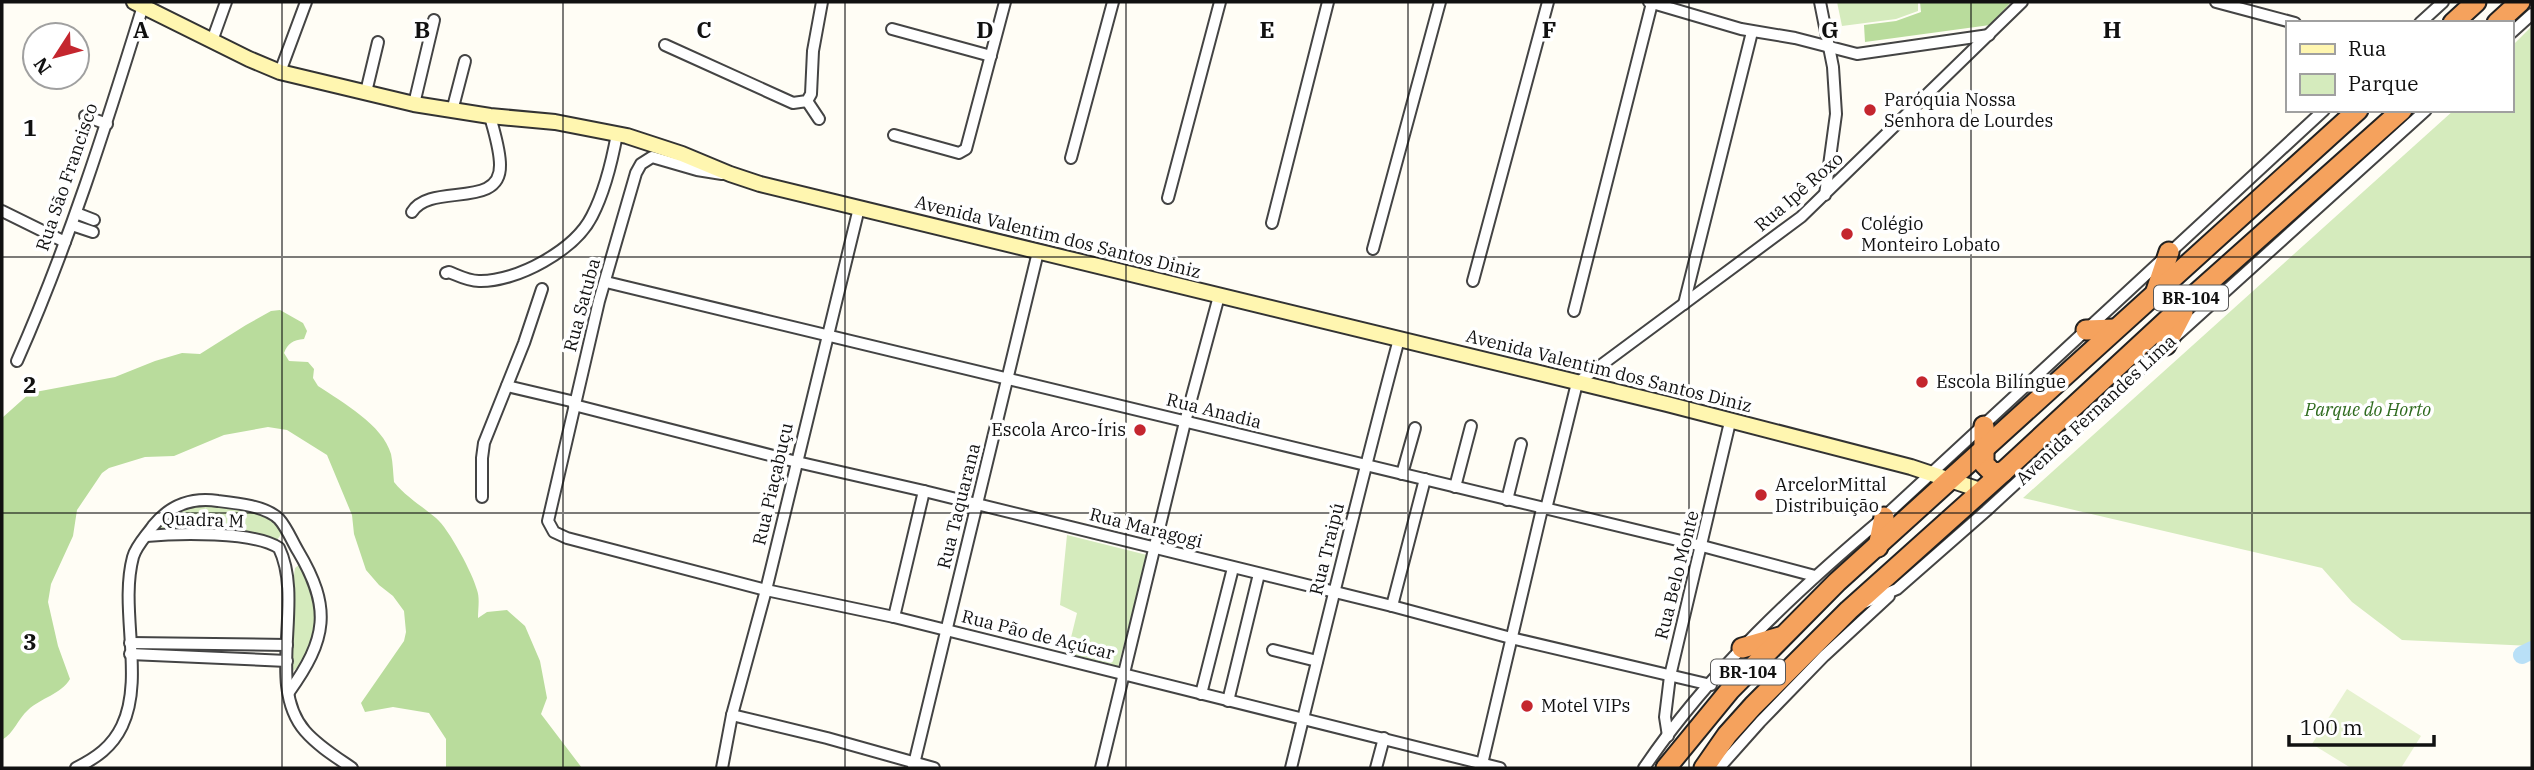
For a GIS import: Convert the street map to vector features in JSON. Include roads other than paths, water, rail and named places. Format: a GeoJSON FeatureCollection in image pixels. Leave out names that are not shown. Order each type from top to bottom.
{"type":"FeatureCollection","features":[{"type":"Feature","properties":{"kind":"highway"},"geometry":{"type":"LineString","coordinates":[[2455,21],[2476,2]]}},
{"type":"Feature","properties":{"kind":"highway"},"geometry":{"type":"LineString","coordinates":[[2499,21],[2520,2]]}},
{"type":"Feature","properties":{"kind":"highway","name":"BR-104"},"geometry":{"type":"LineString","coordinates":[[1666,768],[1730,690],[1837,582],[2356,112]]}},
{"type":"Feature","properties":{"kind":"highway","name":"Avenida Fernandes Lima"},"geometry":{"type":"LineString","coordinates":[[1983,491],[2189,300],[2400,112]]}},
{"type":"Feature","properties":{"kind":"highway"},"geometry":{"type":"LineString","coordinates":[[2387,124],[2409,112]]}},
{"type":"Feature","properties":{"kind":"highway"},"geometry":{"type":"LineString","coordinates":[[2155,294],[2169,252]]}},
{"type":"Feature","properties":{"kind":"highway"},"geometry":{"type":"LineString","coordinates":[[2166,345],[2189,300]]}},
{"type":"Feature","properties":{"kind":"highway"},"geometry":{"type":"LineString","coordinates":[[2086,330],[2115,329]]}},
{"type":"Feature","properties":{"kind":"highway"},"geometry":{"type":"LineString","coordinates":[[1983,426],[1983,461],[1988,470],[2003,472]]}},
{"type":"Feature","properties":{"kind":"highway","name":"BR-104"},"geometry":{"type":"LineString","coordinates":[[1704,768],[1727,735],[1753,706],[1849,610],[1983,491]]}},
{"type":"Feature","properties":{"kind":"highway"},"geometry":{"type":"LineString","coordinates":[[1878,547],[1884,517]]}},
{"type":"Feature","properties":{"kind":"highway"},"geometry":{"type":"LineString","coordinates":[[1742,648],[1784,635]]}},
{"type":"Feature","properties":{"kind":"street"},"geometry":{"type":"LineString","coordinates":[[212,41],[226,2]]}},
{"type":"Feature","properties":{"kind":"street"},"geometry":{"type":"LineString","coordinates":[[281,72],[306,2]]}},
{"type":"Feature","properties":{"kind":"street"},"geometry":{"type":"LineString","coordinates":[[807,101],[811,94],[813,51],[822,2]]}},
{"type":"Feature","properties":{"kind":"street"},"geometry":{"type":"LineString","coordinates":[[894,135],[963,152],[968,146],[1005,2]]}},
{"type":"Feature","properties":{"kind":"street"},"geometry":{"type":"LineString","coordinates":[[1071,158],[1113,2]]}},
{"type":"Feature","properties":{"kind":"street"},"geometry":{"type":"LineString","coordinates":[[1168,198],[1220,2]]}},
{"type":"Feature","properties":{"kind":"street"},"geometry":{"type":"LineString","coordinates":[[1272,223],[1328,2]]}},
{"type":"Feature","properties":{"kind":"street"},"geometry":{"type":"LineString","coordinates":[[1373,249],[1440,2]]}},
{"type":"Feature","properties":{"kind":"street"},"geometry":{"type":"LineString","coordinates":[[1473,281],[1548,2]]}},
{"type":"Feature","properties":{"kind":"street"},"geometry":{"type":"LineString","coordinates":[[1574,311],[1650,2],[1752,32],[1795,38],[1850,53],[1869,53],[1990,35]]}},
{"type":"Feature","properties":{"kind":"street"},"geometry":{"type":"LineString","coordinates":[[1820,2],[1830,48],[1836,123],[1825,195]]}},
{"type":"Feature","properties":{"kind":"street","name":"Rua Ipê Roxo"},"geometry":{"type":"LineString","coordinates":[[1692,291],[1765,245],[1825,195],[2022,2]]}},
{"type":"Feature","properties":{"kind":"street"},"geometry":{"type":"LineString","coordinates":[[2216,2],[2287,21]]}},
{"type":"Feature","properties":{"kind":"street"},"geometry":{"type":"LineString","coordinates":[[2422,21],[2443,2]]}},
{"type":"Feature","properties":{"kind":"street","name":"Avenida Valentim dos Santos Diniz"},"geometry":{"type":"LineString","coordinates":[[141,3],[212,41],[281,72],[414,104],[490,116],[555,122],[617,134],[682,154],[730,174],[859,208],[1932,472],[1983,491]]}},
{"type":"Feature","properties":{"kind":"street","name":"Rua São Francisco"},"geometry":{"type":"LineString","coordinates":[[17,361],[72,225],[107,124],[141,3]]}},
{"type":"Feature","properties":{"kind":"street"},"geometry":{"type":"LineString","coordinates":[[2513,31],[2532,14]]}},
{"type":"Feature","properties":{"kind":"street"},"geometry":{"type":"LineString","coordinates":[[414,104],[434,20]]}},
{"type":"Feature","properties":{"kind":"street"},"geometry":{"type":"LineString","coordinates":[[892,29],[991,56]]}},
{"type":"Feature","properties":{"kind":"street"},"geometry":{"type":"LineString","coordinates":[[1482,764],[1511,638],[1577,383],[1684,304],[1692,291],[1752,32]]}},
{"type":"Feature","properties":{"kind":"street"},"geometry":{"type":"LineString","coordinates":[[366,92],[378,42]]}},
{"type":"Feature","properties":{"kind":"street"},"geometry":{"type":"LineString","coordinates":[[665,45],[793,103],[807,101]]}},
{"type":"Feature","properties":{"kind":"street"},"geometry":{"type":"LineString","coordinates":[[452,111],[465,61]]}},
{"type":"Feature","properties":{"kind":"street"},"geometry":{"type":"LineString","coordinates":[[807,101],[819,118]]}},
{"type":"Feature","properties":{"kind":"street"},"geometry":{"type":"LineString","coordinates":[[1644,768],[1742,648],[1815,576],[1884,517],[2323,112]]}},
{"type":"Feature","properties":{"kind":"street","name":"Avenida Fernandes Lima"},"geometry":{"type":"LineString","coordinates":[[1849,610],[1897,589],[2424,112]]}},
{"type":"Feature","properties":{"kind":"street"},"geometry":{"type":"LineString","coordinates":[[85,116],[107,124]]}},
{"type":"Feature","properties":{"kind":"street"},"geometry":{"type":"LineString","coordinates":[[412,212],[425,199],[474,194],[495,180],[500,165],[490,116]]}},
{"type":"Feature","properties":{"kind":"street"},"geometry":{"type":"LineString","coordinates":[[446,273],[448,271],[467,280],[489,281],[536,266],[555,255],[576,237],[592,217],[612,159],[617,134]]}},
{"type":"Feature","properties":{"kind":"street","name":"Rua Satuba"},"geometry":{"type":"LineString","coordinates":[[567,538],[554,532],[548,521],[574,404],[636,173],[645,161],[652,157],[704,172],[730,174]]}},
{"type":"Feature","properties":{"kind":"street","name":"Rua Piaçabuçu"},"geometry":{"type":"LineString","coordinates":[[722,768],[859,208]]}},
{"type":"Feature","properties":{"kind":"street"},"geometry":{"type":"LineString","coordinates":[[2,211],[65,242]]}},
{"type":"Feature","properties":{"kind":"street"},"geometry":{"type":"LineString","coordinates":[[76,213],[94,220]]}},
{"type":"Feature","properties":{"kind":"street"},"geometry":{"type":"LineString","coordinates":[[72,225],[93,232]]}},
{"type":"Feature","properties":{"kind":"street","name":"Rua Taquarana"},"geometry":{"type":"LineString","coordinates":[[913,766],[1038,252]]}},
{"type":"Feature","properties":{"kind":"street","name":"Rua Anadia"},"geometry":{"type":"LineString","coordinates":[[606,282],[1702,546],[1815,576]]}},
{"type":"Feature","properties":{"kind":"street"},"geometry":{"type":"LineString","coordinates":[[481,497],[484,443],[542,289]]}},
{"type":"Feature","properties":{"kind":"street"},"geometry":{"type":"LineString","coordinates":[[1101,768],[1185,422],[1219,296]]}},
{"type":"Feature","properties":{"kind":"street","name":"Rua Traipú"},"geometry":{"type":"LineString","coordinates":[[1291,768],[1399,339]]}},
{"type":"Feature","properties":{"kind":"street","name":"Rua Maragogi"},"geometry":{"type":"LineString","coordinates":[[507,386],[797,463],[978,504],[1511,638],[1711,685]]}},
{"type":"Feature","properties":{"kind":"street","name":"Rua Belo Monte"},"geometry":{"type":"LineString","coordinates":[[1668,736],[1665,717],[1670,676],[1730,422]]}},
{"type":"Feature","properties":{"kind":"street"},"geometry":{"type":"LineString","coordinates":[[1455,487],[1471,426]]}},
{"type":"Feature","properties":{"kind":"street"},"geometry":{"type":"LineString","coordinates":[[1402,474],[1415,428]]}},
{"type":"Feature","properties":{"kind":"street"},"geometry":{"type":"LineString","coordinates":[[1507,500],[1521,444]]}},
{"type":"Feature","properties":{"kind":"street"},"geometry":{"type":"LineString","coordinates":[[1392,606],[1426,480]]}},
{"type":"Feature","properties":{"kind":"street"},"geometry":{"type":"LineString","coordinates":[[894,617],[924,491]]}},
{"type":"Feature","properties":{"kind":"street","name":"Quadra M"},"geometry":{"type":"LineString","coordinates":[[146,536],[163,513],[179,504],[212,500],[256,508],[279,519],[307,565],[318,590],[321,606],[320,635],[312,657],[289,692]]}},
{"type":"Feature","properties":{"kind":"street","name":"Quadra M"},"geometry":{"type":"LineString","coordinates":[[146,536],[163,534],[259,539],[279,548],[285,559]]}},
{"type":"Feature","properties":{"kind":"street"},"geometry":{"type":"LineString","coordinates":[[77,768],[97,757],[111,744],[122,726],[131,694],[130,580],[133,556],[146,536]]}},
{"type":"Feature","properties":{"kind":"street","name":"Rua Pão de Açúcar"},"geometry":{"type":"LineString","coordinates":[[567,538],[766,590],[894,617],[1500,768]]}},
{"type":"Feature","properties":{"kind":"street"},"geometry":{"type":"LineString","coordinates":[[298,552],[285,559],[288,580],[287,661],[292,710],[304,731],[352,768]]}},
{"type":"Feature","properties":{"kind":"street"},"geometry":{"type":"LineString","coordinates":[[1201,694],[1233,568]]}},
{"type":"Feature","properties":{"kind":"street"},"geometry":{"type":"LineString","coordinates":[[1228,701],[1259,574]]}},
{"type":"Feature","properties":{"kind":"street"},"geometry":{"type":"LineString","coordinates":[[1719,768],[1824,656],[1897,589]]}},
{"type":"Feature","properties":{"kind":"street"},"geometry":{"type":"LineString","coordinates":[[130,649],[287,645]]}},
{"type":"Feature","properties":{"kind":"street"},"geometry":{"type":"LineString","coordinates":[[130,649],[287,661]]}},
{"type":"Feature","properties":{"kind":"street"},"geometry":{"type":"LineString","coordinates":[[1273,650],[1317,661]]}},
{"type":"Feature","properties":{"kind":"street"},"geometry":{"type":"LineString","coordinates":[[733,715],[913,766],[934,768]]}},
{"type":"Feature","properties":{"kind":"street"},"geometry":{"type":"LineString","coordinates":[[1376,768],[1384,738]]}},
{"type":"Feature","properties":{"kind":"waterway"},"geometry":{"type":"LineString","coordinates":[[2522,655],[2532,650]]}},
{"type":"Feature","properties":{"kind":"place","name":"Paróquia Nossa Senhora de Lourdes"},"geometry":{"type":"Point","coordinates":[1870,110]}},
{"type":"Feature","properties":{"kind":"place","name":"Colégio Monteiro Lobato"},"geometry":{"type":"Point","coordinates":[1847,234]}},
{"type":"Feature","properties":{"kind":"place","name":"Escola Bilíngue"},"geometry":{"type":"Point","coordinates":[1922,382]}},
{"type":"Feature","properties":{"kind":"place","name":"Escola Arco-Íris"},"geometry":{"type":"Point","coordinates":[1140,430]}},
{"type":"Feature","properties":{"kind":"place","name":"ArcelorMittal Distribuição"},"geometry":{"type":"Point","coordinates":[1761,495]}},
{"type":"Feature","properties":{"kind":"place","name":"Motel VIPs"},"geometry":{"type":"Point","coordinates":[1527,706]}},
{"type":"Feature","properties":{"kind":"park label","name":"Parque do Horto"},"geometry":{"type":"Point","coordinates":[2368,410]}}]}
